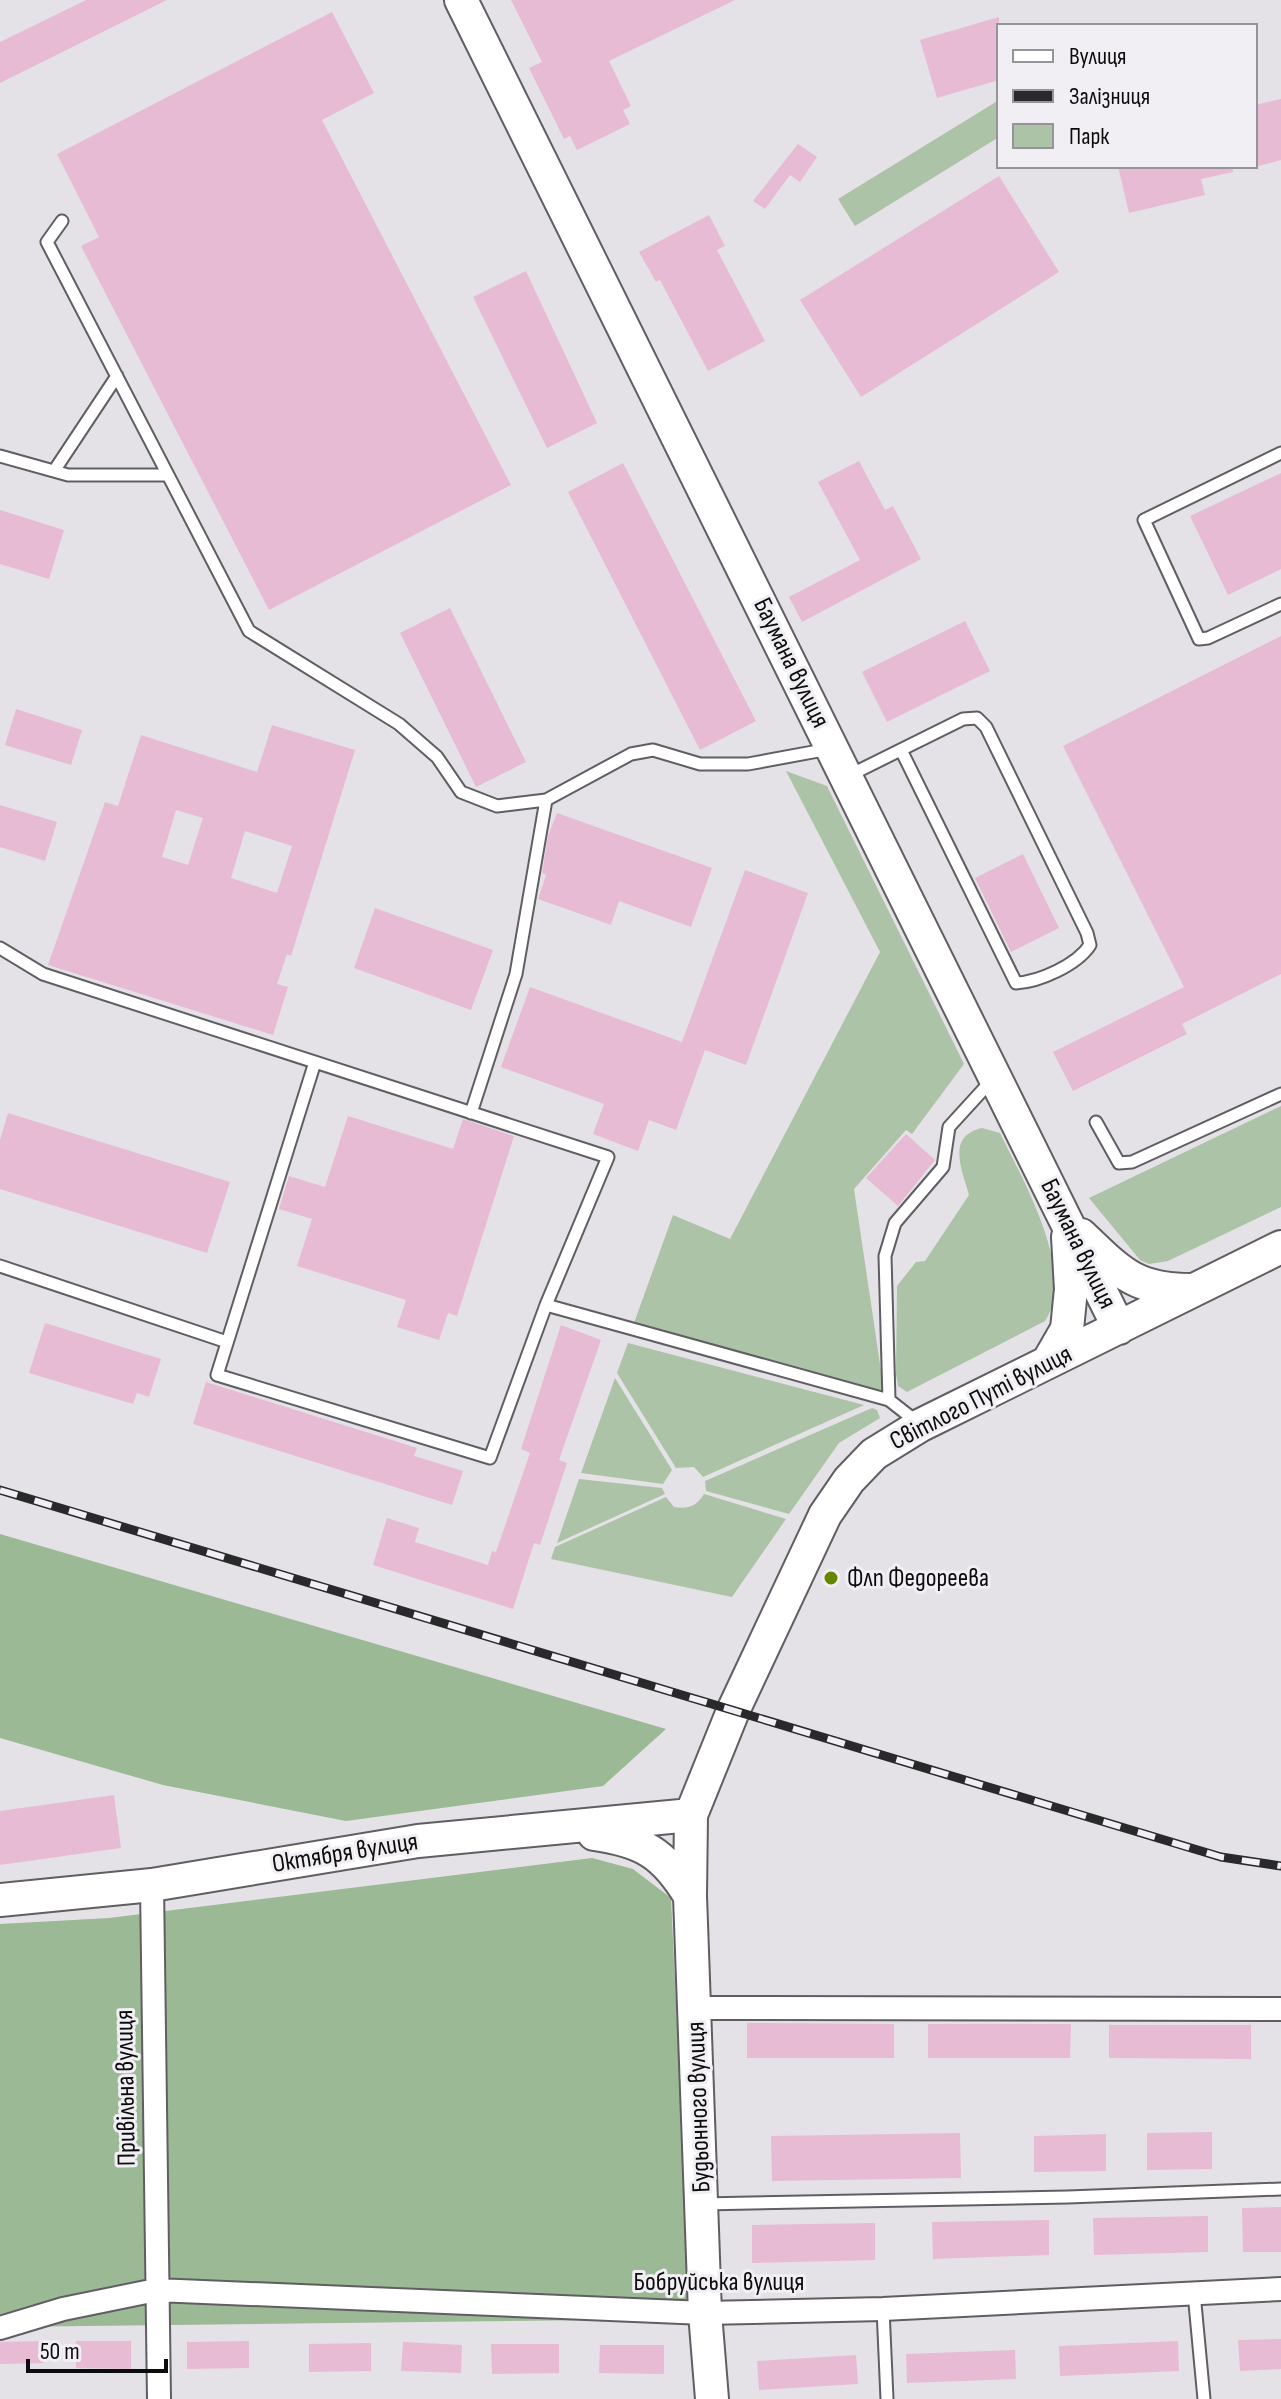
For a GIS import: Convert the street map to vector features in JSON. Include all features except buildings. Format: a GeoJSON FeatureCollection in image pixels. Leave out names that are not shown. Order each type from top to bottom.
{"type":"FeatureCollection","features":[{"type":"Feature","properties":{"kind":"main road","name":"Баумана вулиця"},"geometry":{"type":"LineString","coordinates":[[461,0],[1119,1328]]}},
{"type":"Feature","properties":{"kind":"main road"},"geometry":{"type":"LineString","coordinates":[[1067,1222],[1121,1273],[1156,1290],[1194,1290]]}},
{"type":"Feature","properties":{"kind":"main road"},"geometry":{"type":"LineString","coordinates":[[1048,1362],[1067,1329],[1071,1289],[1067,1222]]}},
{"type":"Feature","properties":{"kind":"main road","name":"Світлого Путі вулиця"},"geometry":{"type":"LineString","coordinates":[[691,1815],[733,1711],[825,1515],[849,1480],[874,1454],[921,1425],[1281,1247]]}},
{"type":"Feature","properties":{"kind":"main road","name":"Октября вулиця"},"geometry":{"type":"LineString","coordinates":[[0,1900],[152,1885],[418,1841],[691,1815]]}},
{"type":"Feature","properties":{"kind":"main road","name":"Будьонного вулиця"},"geometry":{"type":"LineString","coordinates":[[691,1815],[690,1896],[705,2313],[712,2399]]}},
{"type":"Feature","properties":{"kind":"main road"},"geometry":{"type":"LineString","coordinates":[[551,1828],[615,1837],[645,1846],[672,1866],[690,1896]]}},
{"type":"Feature","properties":{"kind":"street","name":"Привільна вулиця"},"geometry":{"type":"LineString","coordinates":[[152,1885],[159,2399]]}},
{"type":"Feature","properties":{"kind":"street"},"geometry":{"type":"LineString","coordinates":[[696,2008],[1281,2009]]}},
{"type":"Feature","properties":{"kind":"street","name":"Бобруйська вулиця"},"geometry":{"type":"LineString","coordinates":[[156,2290],[705,2313],[883,2309],[1281,2289]]}},
{"type":"Feature","properties":{"kind":"street"},"geometry":{"type":"LineString","coordinates":[[0,2328],[63,2309],[156,2290]]}},
{"type":"Feature","properties":{"kind":"lane"},"geometry":{"type":"LineString","coordinates":[[62,221],[47,242],[249,631],[399,724],[437,757],[461,792],[497,806],[546,800],[631,754],[653,750],[700,764],[840,762],[901,750],[963,719],[977,718],[986,727],[1087,933],[1090,945],[1083,956],[1029,982],[1016,983],[901,750]]}},
{"type":"Feature","properties":{"kind":"lane"},"geometry":{"type":"LineString","coordinates":[[54,471],[117,376]]}},
{"type":"Feature","properties":{"kind":"lane"},"geometry":{"type":"LineString","coordinates":[[1281,453],[1144,520],[1199,639],[1208,638],[1281,604]]}},
{"type":"Feature","properties":{"kind":"lane"},"geometry":{"type":"LineString","coordinates":[[0,456],[68,475],[168,475]]}},
{"type":"Feature","properties":{"kind":"lane"},"geometry":{"type":"LineString","coordinates":[[471,1113],[516,974],[546,800]]}},
{"type":"Feature","properties":{"kind":"lane"},"geometry":{"type":"LineString","coordinates":[[0,948],[43,974],[315,1062],[471,1113],[608,1157],[546,1305],[490,1458],[217,1375],[315,1062]]}},
{"type":"Feature","properties":{"kind":"lane"},"geometry":{"type":"LineString","coordinates":[[889,1400],[885,1256],[895,1223],[943,1167],[949,1127],[996,1076]]}},
{"type":"Feature","properties":{"kind":"lane"},"geometry":{"type":"LineString","coordinates":[[1096,1122],[1119,1163],[1132,1162],[1281,1094]]}},
{"type":"Feature","properties":{"kind":"lane"},"geometry":{"type":"LineString","coordinates":[[0,1266],[227,1342]]}},
{"type":"Feature","properties":{"kind":"lane"},"geometry":{"type":"LineString","coordinates":[[546,1305],[889,1400],[921,1425]]}},
{"type":"Feature","properties":{"kind":"lane"},"geometry":{"type":"LineString","coordinates":[[702,2204],[1068,2197],[1281,2189]]}},
{"type":"Feature","properties":{"kind":"lane"},"geometry":{"type":"LineString","coordinates":[[1194,2293],[1204,2399]]}},
{"type":"Feature","properties":{"kind":"lane"},"geometry":{"type":"LineString","coordinates":[[883,2309],[887,2399]]}},
{"type":"Feature","properties":{"kind":"green space"},"geometry":{"type":"Polygon","coordinates":[[[997,101],[997,138],[855,226],[838,199],[997,101]]]}},
{"type":"Feature","properties":{"kind":"green space"},"geometry":{"type":"Polygon","coordinates":[[[786,771],[827,786],[964,1064],[912,1134],[906,1130],[854,1189],[884,1391],[634,1323],[673,1215],[730,1239],[880,952],[786,771]]]}},
{"type":"Feature","properties":{"kind":"green space"},"geometry":{"type":"Polygon","coordinates":[[[1281,1106],[1281,1207],[1168,1261],[1149,1264],[1140,1260],[1089,1198],[1281,1106]]]}},
{"type":"Feature","properties":{"kind":"green space"},"geometry":{"type":"Polygon","coordinates":[[[982,1128],[1000,1133],[1043,1226],[1055,1277],[1053,1301],[1045,1321],[907,1392],[898,1386],[896,1374],[897,1286],[916,1262],[925,1261],[969,1195],[959,1155],[960,1146],[971,1132],[982,1128]]]}},
{"type":"Feature","properties":{"kind":"green space"},"geometry":{"type":"Polygon","coordinates":[[[628,1343],[864,1405],[703,1477],[694,1467],[676,1468],[617,1373],[628,1343]]]}},
{"type":"Feature","properties":{"kind":"green space"},"geometry":{"type":"Polygon","coordinates":[[[615,1378],[672,1470],[663,1484],[581,1473],[615,1378]]]}},
{"type":"Feature","properties":{"kind":"green space"},"geometry":{"type":"Polygon","coordinates":[[[872,1408],[877,1410],[880,1418],[839,1443],[789,1514],[706,1491],[705,1481],[872,1408]]]}},
{"type":"Feature","properties":{"kind":"green space"},"geometry":{"type":"Polygon","coordinates":[[[579,1479],[662,1488],[665,1494],[557,1543],[579,1479]]]}},
{"type":"Feature","properties":{"kind":"green space"},"geometry":{"type":"Polygon","coordinates":[[[704,1494],[786,1519],[732,1597],[551,1559],[555,1547],[666,1497],[674,1507],[683,1508],[695,1504],[704,1494]]]}},
{"type":"Feature","properties":{"kind":"green space"},"geometry":{"type":"Polygon","coordinates":[[[0,1534],[666,1729],[603,1786],[346,1821],[163,1785],[0,1738],[0,1534]]]}},
{"type":"Feature","properties":{"kind":"green space"},"geometry":{"type":"Polygon","coordinates":[[[592,1858],[633,1869],[671,1898],[691,2319],[0,2327],[0,1924],[109,1918],[592,1858]]]}},
{"type":"Feature","properties":{"kind":"railway"},"geometry":{"type":"LineString","coordinates":[[0,1490],[1221,1857],[1281,1866]]}},
{"type":"Feature","properties":{"kind":"place","name":"Флп Федореева"},"geometry":{"type":"Point","coordinates":[831,1578]}}]}
